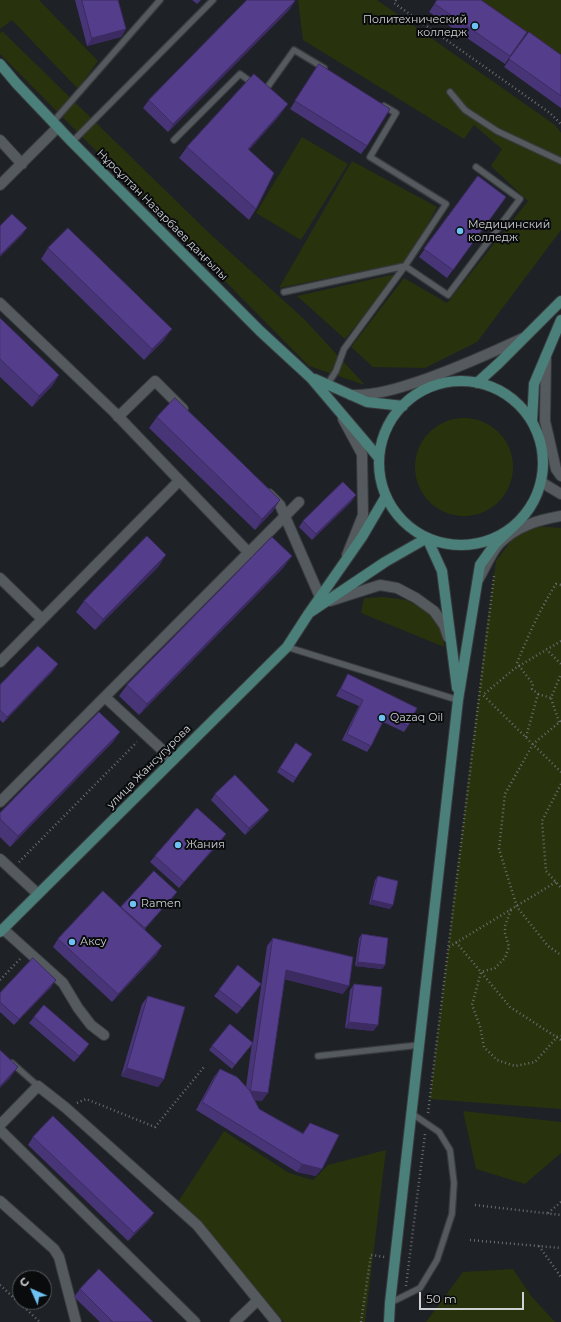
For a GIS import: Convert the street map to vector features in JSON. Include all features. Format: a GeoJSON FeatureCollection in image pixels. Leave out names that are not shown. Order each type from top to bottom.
{"type":"FeatureCollection","features":[{"type":"Feature","properties":{"kind":"main road","name":"Нұрсұлтан Назарбаев даңғылы"},"geometry":{"type":"LineString","coordinates":[[0,64],[72,142],[260,331],[311,378]]}},
{"type":"Feature","properties":{"kind":"main road"},"geometry":{"type":"LineString","coordinates":[[477,382],[561,301]]}},
{"type":"Feature","properties":{"kind":"main road"},"geometry":{"type":"LineString","coordinates":[[532,422],[534,384],[561,320]]}},
{"type":"Feature","properties":{"kind":"main road"},"geometry":{"type":"LineString","coordinates":[[311,378],[367,402],[403,406]]}},
{"type":"Feature","properties":{"kind":"main road"},"geometry":{"type":"LineString","coordinates":[[311,378],[379,458]]}},
{"type":"Feature","properties":{"kind":"main road"},"geometry":{"type":"LineString","coordinates":[[389,1322],[458,700],[480,565],[495,544],[516,524],[532,505],[541,482],[543,461],[540,441],[532,422],[518,404],[499,390],[477,382],[450,382],[424,390],[403,406],[388,427],[383,439],[379,458],[380,477],[386,496],[396,513],[405,523],[410,528],[428,538],[450,544],[474,544],[496,537],[516,524]]}},
{"type":"Feature","properties":{"kind":"main road","name":"улица Жансугурова"},"geometry":{"type":"LineString","coordinates":[[322,600],[386,496]]}},
{"type":"Feature","properties":{"kind":"main road"},"geometry":{"type":"LineString","coordinates":[[428,538],[442,571],[458,700]]}},
{"type":"Feature","properties":{"kind":"main road","name":"улица Жансугурова"},"geometry":{"type":"LineString","coordinates":[[2,931],[287,647],[309,613],[322,600],[428,538]]}},
{"type":"Feature","properties":{"kind":"street"},"geometry":{"type":"LineString","coordinates":[[0,186],[22,164],[56,124]]}},
{"type":"Feature","properties":{"kind":"street"},"geometry":{"type":"LineString","coordinates":[[0,140],[22,164]]}},
{"type":"Feature","properties":{"kind":"street"},"geometry":{"type":"LineString","coordinates":[[0,303],[118,417],[249,553]]}},
{"type":"Feature","properties":{"kind":"street"},"geometry":{"type":"LineString","coordinates":[[350,395],[364,396],[402,388],[458,367],[524,338]]}},
{"type":"Feature","properties":{"kind":"street"},"geometry":{"type":"LineString","coordinates":[[546,354],[545,421],[556,469],[561,476]]}},
{"type":"Feature","properties":{"kind":"street"},"geometry":{"type":"LineString","coordinates":[[118,417],[155,381],[189,415]]}},
{"type":"Feature","properties":{"kind":"street"},"geometry":{"type":"LineString","coordinates":[[334,404],[362,454],[363,515],[344,563]]}},
{"type":"Feature","properties":{"kind":"street"},"geometry":{"type":"LineString","coordinates":[[0,662],[179,481]]}},
{"type":"Feature","properties":{"kind":"street"},"geometry":{"type":"LineString","coordinates":[[541,482],[561,494]]}},
{"type":"Feature","properties":{"kind":"street"},"geometry":{"type":"LineString","coordinates":[[263,488],[280,505],[322,600],[380,585],[397,588],[416,598],[434,611],[444,625],[452,649]]}},
{"type":"Feature","properties":{"kind":"street"},"geometry":{"type":"LineString","coordinates":[[0,802],[299,502]]}},
{"type":"Feature","properties":{"kind":"street"},"geometry":{"type":"LineString","coordinates":[[516,524],[543,514],[561,515]]}},
{"type":"Feature","properties":{"kind":"street"},"geometry":{"type":"LineString","coordinates":[[478,580],[499,544],[524,525],[561,515]]}},
{"type":"Feature","properties":{"kind":"street"},"geometry":{"type":"LineString","coordinates":[[0,578],[42,619]]}},
{"type":"Feature","properties":{"kind":"street"},"geometry":{"type":"LineString","coordinates":[[105,697],[173,760]]}},
{"type":"Feature","properties":{"kind":"street"},"geometry":{"type":"LineString","coordinates":[[0,859],[38,894]]}},
{"type":"Feature","properties":{"kind":"street"},"geometry":{"type":"LineString","coordinates":[[2,931],[28,951],[63,983],[78,1008],[91,1025],[104,1035]]}},
{"type":"Feature","properties":{"kind":"street"},"geometry":{"type":"LineString","coordinates":[[0,1125],[38,1086],[66,1108],[197,1225],[276,1322]]}},
{"type":"Feature","properties":{"kind":"street"},"geometry":{"type":"LineString","coordinates":[[0,1130],[195,1322]]}},
{"type":"Feature","properties":{"kind":"street"},"geometry":{"type":"LineString","coordinates":[[0,1201],[57,1253],[76,1322]]}},
{"type":"Feature","properties":{"kind":"street"},"geometry":{"type":"LineString","coordinates":[[235,1322],[258,1300]]}},
{"type":"Feature","properties":{"kind":"lane"},"geometry":{"type":"LineString","coordinates":[[152,0],[154,6]]}},
{"type":"Feature","properties":{"kind":"lane"},"geometry":{"type":"LineString","coordinates":[[56,124],[160,0]]}},
{"type":"Feature","properties":{"kind":"lane"},"geometry":{"type":"LineString","coordinates":[[72,142],[213,0]]}},
{"type":"Feature","properties":{"kind":"lane"},"geometry":{"type":"LineString","coordinates":[[174,140],[240,74],[265,92],[294,50],[328,71]]}},
{"type":"Feature","properties":{"kind":"lane"},"geometry":{"type":"LineString","coordinates":[[450,92],[465,110],[496,131],[561,161]]}},
{"type":"Feature","properties":{"kind":"lane"},"geometry":{"type":"LineString","coordinates":[[327,385],[336,372],[344,348],[405,266],[446,204],[370,157],[396,113],[376,100]]}},
{"type":"Feature","properties":{"kind":"lane"},"geometry":{"type":"LineString","coordinates":[[284,292],[405,266],[448,295],[520,199],[476,167]]}},
{"type":"Feature","properties":{"kind":"lane"},"geometry":{"type":"LineString","coordinates":[[287,647],[458,700]]}},
{"type":"Feature","properties":{"kind":"lane"},"geometry":{"type":"LineString","coordinates":[[318,1056],[419,1045]]}},
{"type":"Feature","properties":{"kind":"lane"},"geometry":{"type":"LineString","coordinates":[[5,1057],[38,1086]]}},
{"type":"Feature","properties":{"kind":"lane"},"geometry":{"type":"LineString","coordinates":[[390,1303],[420,1288],[437,1260],[452,1214],[454,1182],[450,1150],[439,1132],[411,1113]]}},
{"type":"Feature","properties":{"kind":"path"},"geometry":{"type":"LineString","coordinates":[[396,0],[394,3],[550,113],[561,124]]}},
{"type":"Feature","properties":{"kind":"path"},"geometry":{"type":"LineString","coordinates":[[405,1295],[495,569]]}},
{"type":"Feature","properties":{"kind":"path"},"geometry":{"type":"LineString","coordinates":[[551,698],[538,694],[532,689],[533,684],[517,663],[546,599],[556,584],[561,585]]}},
{"type":"Feature","properties":{"kind":"path"},"geometry":{"type":"LineString","coordinates":[[561,641],[519,665],[483,695],[561,772]]}},
{"type":"Feature","properties":{"kind":"path"},"geometry":{"type":"LineString","coordinates":[[546,649],[561,664]]}},
{"type":"Feature","properties":{"kind":"path"},"geometry":{"type":"LineString","coordinates":[[561,674],[551,698],[560,722],[532,744],[505,794],[499,849],[517,907],[548,946],[561,955]]}},
{"type":"Feature","properties":{"kind":"path"},"geometry":{"type":"LineString","coordinates":[[526,737],[538,694]]}},
{"type":"Feature","properties":{"kind":"path"},"geometry":{"type":"LineString","coordinates":[[11,869],[145,734]]}},
{"type":"Feature","properties":{"kind":"path"},"geometry":{"type":"LineString","coordinates":[[561,784],[542,821],[546,871],[561,888]]}},
{"type":"Feature","properties":{"kind":"path"},"geometry":{"type":"LineString","coordinates":[[448,947],[517,907],[556,882]]}},
{"type":"Feature","properties":{"kind":"path"},"geometry":{"type":"LineString","coordinates":[[481,972],[495,968],[505,958],[509,947],[505,933],[505,926],[511,910]]}},
{"type":"Feature","properties":{"kind":"path"},"geometry":{"type":"LineString","coordinates":[[456,942],[510,1007],[561,1040]]}},
{"type":"Feature","properties":{"kind":"path"},"geometry":{"type":"LineString","coordinates":[[0,980],[28,951]]}},
{"type":"Feature","properties":{"kind":"path"},"geometry":{"type":"LineString","coordinates":[[481,972],[472,1005],[480,1026],[484,1047],[497,1060],[515,1066],[535,1062],[557,1037],[561,1036]]}},
{"type":"Feature","properties":{"kind":"path"},"geometry":{"type":"LineString","coordinates":[[66,1108],[86,1099],[155,1127],[204,1067]]}},
{"type":"Feature","properties":{"kind":"path"},"geometry":{"type":"LineString","coordinates":[[548,1213],[561,1202]]}},
{"type":"Feature","properties":{"kind":"path"},"geometry":{"type":"LineString","coordinates":[[475,1205],[561,1215]]}},
{"type":"Feature","properties":{"kind":"path"},"geometry":{"type":"LineString","coordinates":[[470,1240],[561,1248]]}},
{"type":"Feature","properties":{"kind":"path"},"geometry":{"type":"LineString","coordinates":[[539,1246],[561,1277]]}},
{"type":"Feature","properties":{"kind":"path"},"geometry":{"type":"LineString","coordinates":[[361,1322],[370,1255],[409,1259]]}},
{"type":"Feature","properties":{"kind":"path"},"geometry":{"type":"LineString","coordinates":[[0,1285],[40,1322]]}},
{"type":"Feature","properties":{"kind":"green space"},"geometry":{"type":"Polygon","coordinates":[[[0,0],[39,0],[98,61],[78,89],[12,20],[0,29],[0,0]]]}},
{"type":"Feature","properties":{"kind":"green space"},"geometry":{"type":"Polygon","coordinates":[[[298,0],[377,0],[555,125],[561,133],[561,230],[477,342],[425,368],[373,367],[351,347],[404,278],[447,303],[528,201],[491,166],[502,149],[474,125],[464,139],[303,40],[298,0]]]}},
{"type":"Feature","properties":{"kind":"green space"},"geometry":{"type":"Polygon","coordinates":[[[480,0],[561,0],[561,55],[480,0]]]}},
{"type":"Feature","properties":{"kind":"green space"},"geometry":{"type":"Polygon","coordinates":[[[2,31],[208,232],[304,319],[365,385],[309,366],[0,54],[0,34],[2,31]]]}},
{"type":"Feature","properties":{"kind":"green space"},"geometry":{"type":"Polygon","coordinates":[[[302,137],[348,164],[301,240],[256,213],[302,137]]]}},
{"type":"Feature","properties":{"kind":"green space"},"geometry":{"type":"Polygon","coordinates":[[[352,161],[437,207],[408,262],[279,288],[352,161]]]}},
{"type":"Feature","properties":{"kind":"green space"},"geometry":{"type":"Polygon","coordinates":[[[400,273],[345,339],[297,296],[400,273]]]}},
{"type":"Feature","properties":{"kind":"green space"},"geometry":{"type":"Polygon","coordinates":[[[464,418],[483,421],[499,432],[510,448],[513,467],[510,486],[499,502],[483,513],[464,516],[445,513],[429,502],[418,486],[415,467],[418,448],[429,432],[445,421],[464,418]]]}},
{"type":"Feature","properties":{"kind":"green space"},"geometry":{"type":"Polygon","coordinates":[[[535,526],[561,528],[561,1109],[430,1099],[496,561],[516,534],[535,526]]]}},
{"type":"Feature","properties":{"kind":"green space"},"geometry":{"type":"Polygon","coordinates":[[[384,597],[406,600],[425,609],[443,629],[444,647],[361,613],[364,598],[384,597]]]}},
{"type":"Feature","properties":{"kind":"green space"},"geometry":{"type":"Polygon","coordinates":[[[463,1111],[561,1122],[561,1153],[525,1184],[476,1169],[463,1111]]]}},
{"type":"Feature","properties":{"kind":"green space"},"geometry":{"type":"Polygon","coordinates":[[[224,1131],[289,1173],[313,1180],[328,1165],[386,1150],[365,1322],[284,1322],[208,1234],[178,1202],[224,1131]]]}},
{"type":"Feature","properties":{"kind":"green space"},"geometry":{"type":"Polygon","coordinates":[[[513,1269],[532,1297],[555,1322],[426,1322],[463,1272],[513,1269]]]}},
{"type":"Feature","properties":{"kind":"building"},"geometry":{"type":"Polygon","coordinates":[[[82,0],[118,0],[126,29],[92,38],[82,0]]]}},
{"type":"Feature","properties":{"kind":"building"},"geometry":{"type":"Polygon","coordinates":[[[247,0],[295,1],[173,124],[149,100],[247,0]]]}},
{"type":"Feature","properties":{"kind":"building","name":"Политехнический колледж"},"geometry":{"type":"Polygon","coordinates":[[[437,0],[481,0],[527,32],[510,56],[435,4],[437,0]]]}},
{"type":"Feature","properties":{"kind":"building"},"geometry":{"type":"Polygon","coordinates":[[[529,32],[561,55],[561,96],[509,59],[529,32]]]}},
{"type":"Feature","properties":{"kind":"building"},"geometry":{"type":"Polygon","coordinates":[[[319,64],[390,109],[367,146],[295,101],[319,64]]]}},
{"type":"Feature","properties":{"kind":"building"},"geometry":{"type":"Polygon","coordinates":[[[254,74],[288,104],[248,149],[274,173],[256,209],[187,147],[254,74]]]}},
{"type":"Feature","properties":{"kind":"building","name":"Медицинский колледж"},"geometry":{"type":"Polygon","coordinates":[[[478,176],[506,197],[453,270],[424,249],[478,176]]]}},
{"type":"Feature","properties":{"kind":"building"},"geometry":{"type":"Polygon","coordinates":[[[12,214],[27,228],[0,255],[0,226],[12,214]]]}},
{"type":"Feature","properties":{"kind":"building"},"geometry":{"type":"Polygon","coordinates":[[[68,228],[172,329],[152,349],[48,248],[68,228]]]}},
{"type":"Feature","properties":{"kind":"building"},"geometry":{"type":"Polygon","coordinates":[[[0,318],[59,375],[39,396],[0,359],[0,318]]]}},
{"type":"Feature","properties":{"kind":"building"},"geometry":{"type":"Polygon","coordinates":[[[175,398],[280,500],[262,519],[157,417],[175,398]]]}},
{"type":"Feature","properties":{"kind":"building"},"geometry":{"type":"Polygon","coordinates":[[[343,482],[356,495],[316,534],[303,521],[343,482]]]}},
{"type":"Feature","properties":{"kind":"building"},"geometry":{"type":"Polygon","coordinates":[[[147,536],[166,555],[103,619],[84,601],[147,536]]]}},
{"type":"Feature","properties":{"kind":"building"},"geometry":{"type":"Polygon","coordinates":[[[272,537],[292,556],[147,704],[127,685],[272,537]]]}},
{"type":"Feature","properties":{"kind":"building"},"geometry":{"type":"Polygon","coordinates":[[[38,646],[58,664],[7,717],[0,710],[0,685],[38,646]]]}},
{"type":"Feature","properties":{"kind":"building","name":"Qazaq Oil"},"geometry":{"type":"Polygon","coordinates":[[[348,674],[417,708],[408,726],[386,715],[371,746],[347,734],[363,700],[341,689],[348,674]]]}},
{"type":"Feature","properties":{"kind":"building"},"geometry":{"type":"Polygon","coordinates":[[[99,712],[120,732],[18,836],[0,819],[0,813],[99,712]]]}},
{"type":"Feature","properties":{"kind":"building"},"geometry":{"type":"Polygon","coordinates":[[[296,743],[312,754],[296,778],[280,768],[296,743]]]}},
{"type":"Feature","properties":{"kind":"building"},"geometry":{"type":"Polygon","coordinates":[[[235,775],[269,810],[249,828],[215,794],[235,775]]]}},
{"type":"Feature","properties":{"kind":"building"},"geometry":{"type":"Polygon","coordinates":[[[197,808],[226,834],[184,882],[155,856],[197,808]]]}},
{"type":"Feature","properties":{"kind":"building"},"geometry":{"type":"Polygon","coordinates":[[[154,871],[177,892],[145,928],[121,907],[154,871]]]}},
{"type":"Feature","properties":{"kind":"building"},"geometry":{"type":"Polygon","coordinates":[[[378,876],[398,881],[393,905],[372,900],[378,876]]]}},
{"type":"Feature","properties":{"kind":"building"},"geometry":{"type":"Polygon","coordinates":[[[103,891],[162,946],[118,994],[58,939],[103,891]]]}},
{"type":"Feature","properties":{"kind":"building"},"geometry":{"type":"Polygon","coordinates":[[[362,934],[388,938],[385,965],[358,962],[362,934]]]}},
{"type":"Feature","properties":{"kind":"building"},"geometry":{"type":"Polygon","coordinates":[[[273,938],[353,957],[349,986],[286,970],[268,1093],[250,1091],[273,938]]]}},
{"type":"Feature","properties":{"kind":"building"},"geometry":{"type":"Polygon","coordinates":[[[33,958],[56,980],[19,1019],[0,1002],[0,993],[33,958]]]}},
{"type":"Feature","properties":{"kind":"building"},"geometry":{"type":"Polygon","coordinates":[[[238,965],[261,984],[242,1008],[219,990],[238,965]]]}},
{"type":"Feature","properties":{"kind":"building"},"geometry":{"type":"Polygon","coordinates":[[[354,984],[382,987],[378,1025],[349,1022],[354,984]]]}},
{"type":"Feature","properties":{"kind":"building"},"geometry":{"type":"Polygon","coordinates":[[[148,996],[185,1007],[164,1079],[127,1068],[148,996]]]}},
{"type":"Feature","properties":{"kind":"building"},"geometry":{"type":"Polygon","coordinates":[[[44,1005],[89,1044],[79,1056],[34,1017],[44,1005]]]}},
{"type":"Feature","properties":{"kind":"building"},"geometry":{"type":"Polygon","coordinates":[[[230,1024],[253,1043],[235,1065],[212,1046],[230,1024]]]}},
{"type":"Feature","properties":{"kind":"building"},"geometry":{"type":"Polygon","coordinates":[[[0,1050],[18,1067],[0,1086],[0,1050]]]}},
{"type":"Feature","properties":{"kind":"building"},"geometry":{"type":"Polygon","coordinates":[[[220,1069],[237,1077],[250,1091],[259,1109],[303,1134],[310,1123],[339,1135],[322,1169],[302,1164],[202,1102],[220,1069]]]}},
{"type":"Feature","properties":{"kind":"building"},"geometry":{"type":"Polygon","coordinates":[[[53,1116],[154,1213],[134,1233],[33,1137],[53,1116]]]}},
{"type":"Feature","properties":{"kind":"building"},"geometry":{"type":"Polygon","coordinates":[[[99,1269],[153,1322],[113,1322],[80,1289],[99,1269]]]}},
{"type":"Feature","properties":{"kind":"place","name":"Политехнический колледж"},"geometry":{"type":"Point","coordinates":[475,26]}},
{"type":"Feature","properties":{"kind":"place","name":"Медицинский колледж"},"geometry":{"type":"Point","coordinates":[460,231]}},
{"type":"Feature","properties":{"kind":"place","name":"Qazaq Oil"},"geometry":{"type":"Point","coordinates":[382,718]}},
{"type":"Feature","properties":{"kind":"place","name":"Жания"},"geometry":{"type":"Point","coordinates":[178,845]}},
{"type":"Feature","properties":{"kind":"place","name":"Ramen"},"geometry":{"type":"Point","coordinates":[133,904]}},
{"type":"Feature","properties":{"kind":"place","name":"Аксу"},"geometry":{"type":"Point","coordinates":[72,942]}}]}
